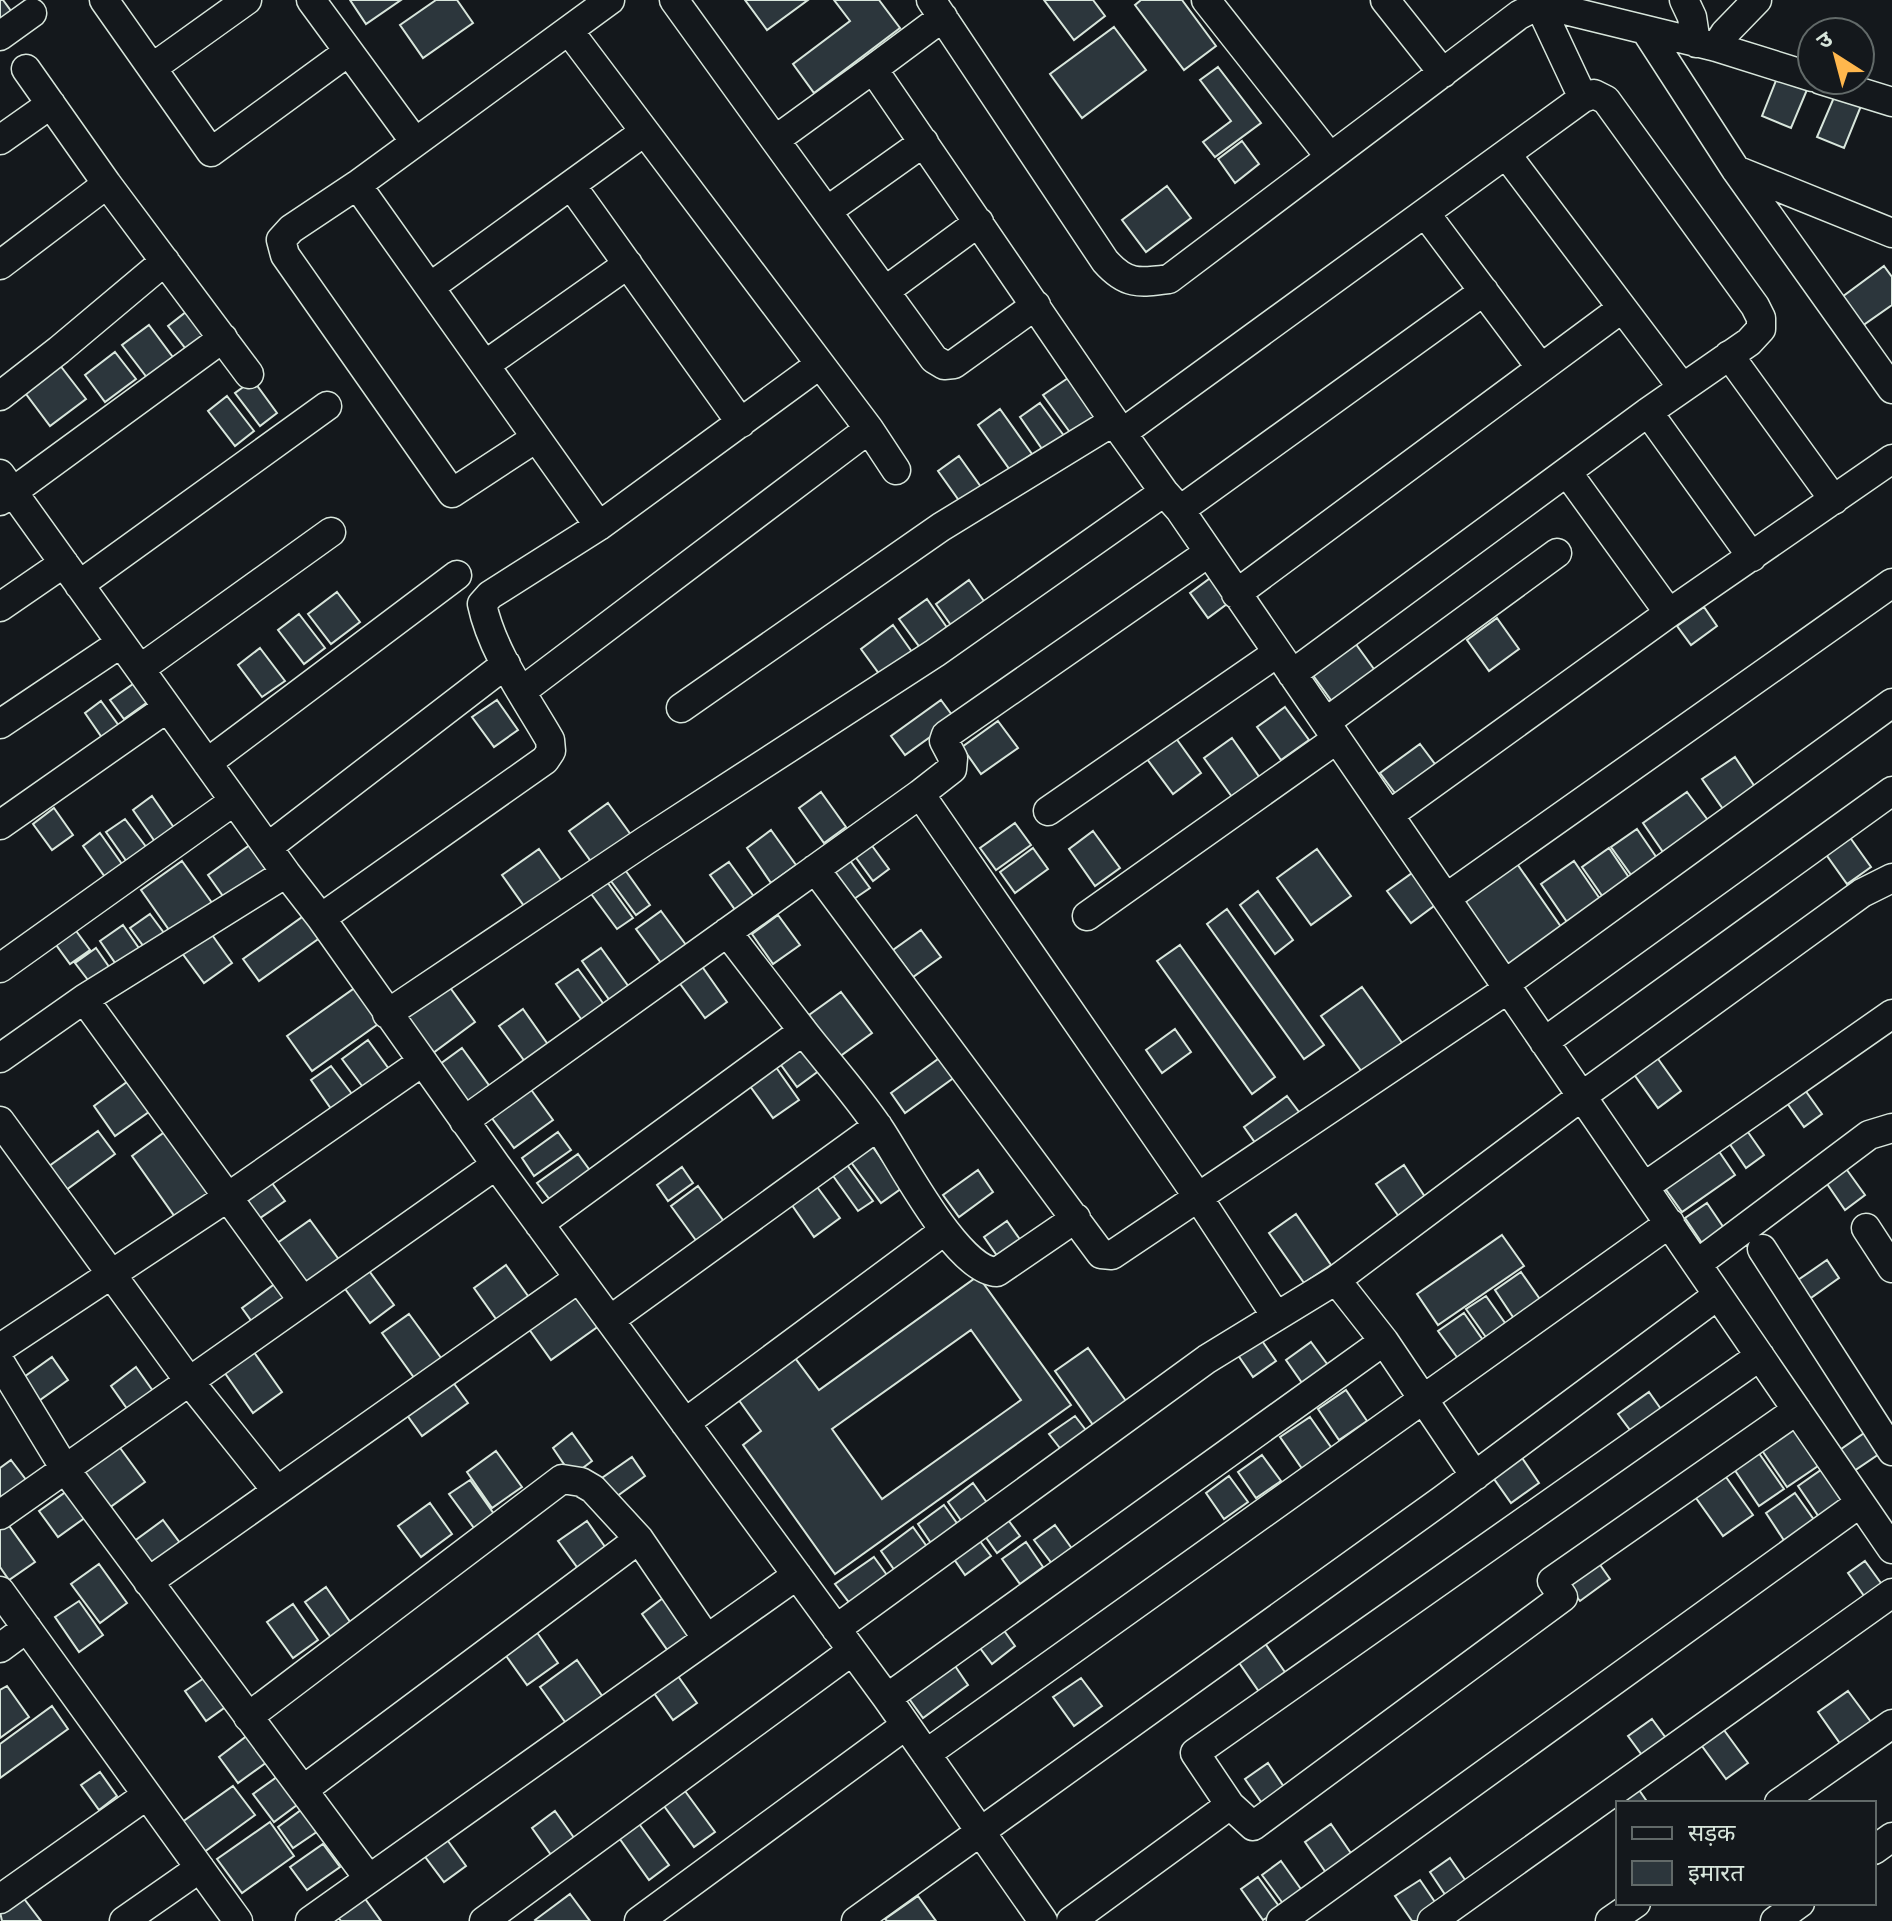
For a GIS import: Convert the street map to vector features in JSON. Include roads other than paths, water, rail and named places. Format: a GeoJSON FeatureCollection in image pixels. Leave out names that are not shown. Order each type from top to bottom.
{"type":"FeatureCollection","features":[{"type":"Feature","properties":{"kind":"street"},"geometry":{"type":"LineString","coordinates":[[104,0],[211,152],[348,52]]}},
{"type":"Feature","properties":{"kind":"street"},"geometry":{"type":"LineString","coordinates":[[152,68],[247,0]]}},
{"type":"Feature","properties":{"kind":"street"},"geometry":{"type":"LineString","coordinates":[[311,0],[415,142]]}},
{"type":"Feature","properties":{"kind":"street"},"geometry":{"type":"LineString","coordinates":[[536,438],[452,493],[285,255],[281,240],[291,229],[357,185],[610,0]]}},
{"type":"Feature","properties":{"kind":"street"},"geometry":{"type":"LineString","coordinates":[[674,0],[934,359],[944,365],[954,364],[1036,305]]}},
{"type":"Feature","properties":{"kind":"street"},"geometry":{"type":"LineString","coordinates":[[1206,0],[1330,157]]}},
{"type":"Feature","properties":{"kind":"street"},"geometry":{"type":"LineString","coordinates":[[1385,0],[1443,73]]}},
{"type":"Feature","properties":{"kind":"street"},"geometry":{"type":"LineString","coordinates":[[1684,0],[1706,45]]}},
{"type":"Feature","properties":{"kind":"street"},"geometry":{"type":"LineString","coordinates":[[1706,45],[1725,33],[1757,0]]}},
{"type":"Feature","properties":{"kind":"street"},"geometry":{"type":"LineString","coordinates":[[775,140],[873,69],[937,8],[1105,261],[1117,275],[1147,282],[1169,279],[1538,2],[1706,45],[1796,72]]}},
{"type":"Feature","properties":{"kind":"street"},"geometry":{"type":"LineString","coordinates":[[1538,2],[1583,98]]}},
{"type":"Feature","properties":{"kind":"street"},"geometry":{"type":"LineString","coordinates":[[0,36],[32,13]]}},
{"type":"Feature","properties":{"kind":"street"},"geometry":{"type":"LineString","coordinates":[[569,31],[869,429],[896,470]]}},
{"type":"Feature","properties":{"kind":"street"},"geometry":{"type":"LineString","coordinates":[[1646,31],[1736,170],[1892,389]]}},
{"type":"Feature","properties":{"kind":"street"},"geometry":{"type":"LineString","coordinates":[[26,69],[107,184],[249,374]]}},
{"type":"Feature","properties":{"kind":"street"},"geometry":{"type":"LineString","coordinates":[[873,69],[1892,1549]]}},
{"type":"Feature","properties":{"kind":"street"},"geometry":{"type":"LineString","coordinates":[[681,708],[941,527],[1118,427],[1425,213],[1583,98],[1594,94],[1606,100],[1755,306],[1761,318],[1761,329],[1749,342],[1567,472],[1284,663],[1048,811]]}},
{"type":"Feature","properties":{"kind":"street"},"geometry":{"type":"LineString","coordinates":[[1873,96],[1892,102]]}},
{"type":"Feature","properties":{"kind":"street"},"geometry":{"type":"LineString","coordinates":[[0,140],[51,104]]}},
{"type":"Feature","properties":{"kind":"street"},"geometry":{"type":"LineString","coordinates":[[430,287],[644,132]]}},
{"type":"Feature","properties":{"kind":"street"},"geometry":{"type":"LineString","coordinates":[[827,211],[924,142]]}},
{"type":"Feature","properties":{"kind":"street"},"geometry":{"type":"LineString","coordinates":[[1506,154],[1682,387]]}},
{"type":"Feature","properties":{"kind":"street"},"geometry":{"type":"LineString","coordinates":[[1736,170],[1892,233]]}},
{"type":"Feature","properties":{"kind":"street"},"geometry":{"type":"LineString","coordinates":[[0,265],[107,184]]}},
{"type":"Feature","properties":{"kind":"street"},"geometry":{"type":"LineString","coordinates":[[357,185],[599,526]]}},
{"type":"Feature","properties":{"kind":"street"},"geometry":{"type":"LineString","coordinates":[[571,185],[741,423]]}},
{"type":"Feature","properties":{"kind":"street"},"geometry":{"type":"LineString","coordinates":[[1425,213],[1541,368]]}},
{"type":"Feature","properties":{"kind":"street"},"geometry":{"type":"LineString","coordinates":[[885,291],[979,222]]}},
{"type":"Feature","properties":{"kind":"street"},"geometry":{"type":"LineString","coordinates":[[0,396],[165,261]]}},
{"type":"Feature","properties":{"kind":"street"},"geometry":{"type":"LineString","coordinates":[[485,365],[628,264]]}},
{"type":"Feature","properties":{"kind":"street"},"geometry":{"type":"LineString","coordinates":[[387,1014],[645,841],[1172,501],[1484,291]]}},
{"type":"Feature","properties":{"kind":"street"},"geometry":{"type":"LineString","coordinates":[[1236,594],[1621,309]]}},
{"type":"Feature","properties":{"kind":"street"},"geometry":{"type":"LineString","coordinates":[[223,338],[4,489],[72,574],[464,1121],[887,1698],[1043,1921]]}},
{"type":"Feature","properties":{"kind":"street"},"geometry":{"type":"LineString","coordinates":[[1729,355],[1834,500]]}},
{"type":"Feature","properties":{"kind":"street"},"geometry":{"type":"LineString","coordinates":[[321,918],[545,760],[551,751],[550,740],[506,664],[482,604],[490,595],[599,526],[819,365]]}},
{"type":"Feature","properties":{"kind":"street"},"geometry":{"type":"LineString","coordinates":[[0,607],[72,574],[327,406]]}},
{"type":"Feature","properties":{"kind":"street"},"geometry":{"type":"LineString","coordinates":[[1648,412],[1752,557]]}},
{"type":"Feature","properties":{"kind":"street"},"geometry":{"type":"LineString","coordinates":[[522,691],[869,429]]}},
{"type":"Feature","properties":{"kind":"street"},"geometry":{"type":"LineString","coordinates":[[1389,815],[1669,613],[1892,459]]}},
{"type":"Feature","properties":{"kind":"street"},"geometry":{"type":"LineString","coordinates":[[1567,472],[1669,613]]}},
{"type":"Feature","properties":{"kind":"street"},"geometry":{"type":"LineString","coordinates":[[140,669],[331,532]]}},
{"type":"Feature","properties":{"kind":"street"},"geometry":{"type":"LineString","coordinates":[[464,1121],[920,794],[952,769],[954,764],[945,744],[946,735],[1208,553]]}},
{"type":"Feature","properties":{"kind":"street"},"geometry":{"type":"LineString","coordinates":[[1087,916],[1557,553]]}},
{"type":"Feature","properties":{"kind":"street"},"geometry":{"type":"LineString","coordinates":[[207,763],[457,575]]}},
{"type":"Feature","properties":{"kind":"street"},"geometry":{"type":"LineString","coordinates":[[1446,898],[1892,583]]}},
{"type":"Feature","properties":{"kind":"street"},"geometry":{"type":"LineString","coordinates":[[0,724],[121,643]]}},
{"type":"Feature","properties":{"kind":"street"},"geometry":{"type":"LineString","coordinates":[[268,847],[506,664]]}},
{"type":"Feature","properties":{"kind":"street"},"geometry":{"type":"LineString","coordinates":[[815,869],[1101,1254],[1112,1255],[1506,987],[1892,703]]}},
{"type":"Feature","properties":{"kind":"street"},"geometry":{"type":"LineString","coordinates":[[0,825],[167,708]]}},
{"type":"Feature","properties":{"kind":"street"},"geometry":{"type":"LineString","coordinates":[[1544,1042],[1892,791]]}},
{"type":"Feature","properties":{"kind":"street"},"geometry":{"type":"LineString","coordinates":[[920,794],[1198,1197],[1276,1316]]}},
{"type":"Feature","properties":{"kind":"street"},"geometry":{"type":"LineString","coordinates":[[0,968],[234,801]]}},
{"type":"Feature","properties":{"kind":"street"},"geometry":{"type":"LineString","coordinates":[[0,1058],[84,999],[286,873]]}},
{"type":"Feature","properties":{"kind":"street"},"geometry":{"type":"LineString","coordinates":[[484,1921],[1207,1359],[1336,1280],[1582,1096],[1862,893],[1892,878]]}},
{"type":"Feature","properties":{"kind":"street"},"geometry":{"type":"LineString","coordinates":[[727,932],[878,1126],[944,1231],[979,1267],[987,1272],[997,1272],[1076,1218]]}},
{"type":"Feature","properties":{"kind":"street"},"geometry":{"type":"LineString","coordinates":[[84,999],[303,1301]]}},
{"type":"Feature","properties":{"kind":"street"},"geometry":{"type":"LineString","coordinates":[[1644,1187],[1892,1014]]}},
{"type":"Feature","properties":{"kind":"street"},"geometry":{"type":"LineString","coordinates":[[539,1224],[803,1031]]}},
{"type":"Feature","properties":{"kind":"street"},"geometry":{"type":"LineString","coordinates":[[0,1348],[228,1197],[422,1062]]}},
{"type":"Feature","properties":{"kind":"street"},"geometry":{"type":"LineString","coordinates":[[0,1121],[189,1381],[277,1491]]}},
{"type":"Feature","properties":{"kind":"street"},"geometry":{"type":"LineString","coordinates":[[610,1320],[878,1126]]}},
{"type":"Feature","properties":{"kind":"street"},"geometry":{"type":"LineString","coordinates":[[1697,1264],[1869,1135],[1892,1128]]}},
{"type":"Feature","properties":{"kind":"street"},"geometry":{"type":"LineString","coordinates":[[0,1515],[496,1165]]}},
{"type":"Feature","properties":{"kind":"street"},"geometry":{"type":"LineString","coordinates":[[926,1754],[1670,1223]]}},
{"type":"Feature","properties":{"kind":"street"},"geometry":{"type":"LineString","coordinates":[[1866,1228],[1892,1268]]}},
{"type":"Feature","properties":{"kind":"street"},"geometry":{"type":"LineString","coordinates":[[685,1423],[944,1231]]}},
{"type":"Feature","properties":{"kind":"street"},"geometry":{"type":"LineString","coordinates":[[1762,1249],[1892,1451]]}},
{"type":"Feature","properties":{"kind":"street"},"geometry":{"type":"LineString","coordinates":[[148,1582],[579,1278]]}},
{"type":"Feature","properties":{"kind":"street"},"geometry":{"type":"LineString","coordinates":[[1336,1280],[1384,1341],[1475,1476]]}},
{"type":"Feature","properties":{"kind":"street"},"geometry":{"type":"LineString","coordinates":[[856,1921],[1475,1476],[1718,1295]]}},
{"type":"Feature","properties":{"kind":"street"},"geometry":{"type":"LineString","coordinates":[[887,1698],[1384,1341]]}},
{"type":"Feature","properties":{"kind":"street"},"geometry":{"type":"LineString","coordinates":[[1760,1356],[1195,1753],[1230,1805],[1253,1826],[1563,1597],[1552,1581],[1797,1410]]}},
{"type":"Feature","properties":{"kind":"street"},"geometry":{"type":"LineString","coordinates":[[0,1362],[65,1469],[369,1879]]}},
{"type":"Feature","properties":{"kind":"street"},"geometry":{"type":"LineString","coordinates":[[248,1717],[562,1479],[581,1482],[593,1489],[639,1539],[707,1639]]}},
{"type":"Feature","properties":{"kind":"street"},"geometry":{"type":"LineString","coordinates":[[1281,1921],[1860,1503]]}},
{"type":"Feature","properties":{"kind":"street"},"geometry":{"type":"LineString","coordinates":[[303,1790],[639,1539]]}},
{"type":"Feature","properties":{"kind":"street"},"geometry":{"type":"LineString","coordinates":[[310,1921],[797,1575]]}},
{"type":"Feature","properties":{"kind":"street"},"geometry":{"type":"LineString","coordinates":[[0,1591],[238,1921]]}},
{"type":"Feature","properties":{"kind":"street"},"geometry":{"type":"LineString","coordinates":[[1432,1921],[1892,1593]]}},
{"type":"Feature","properties":{"kind":"street"},"geometry":{"type":"LineString","coordinates":[[0,1648],[27,1628]]}},
{"type":"Feature","properties":{"kind":"street"},"geometry":{"type":"LineString","coordinates":[[1782,1801],[1892,1724]]}},
{"type":"Feature","properties":{"kind":"street"},"geometry":{"type":"LineString","coordinates":[[639,1921],[906,1725]]}},
{"type":"Feature","properties":{"kind":"street"},"geometry":{"type":"LineString","coordinates":[[0,1899],[147,1795]]}},
{"type":"Feature","properties":{"kind":"street"},"geometry":{"type":"LineString","coordinates":[[1071,1921],[1230,1805]]}},
{"type":"Feature","properties":{"kind":"street"},"geometry":{"type":"LineString","coordinates":[[124,1921],[200,1868]]}},
{"type":"Feature","properties":{"kind":"street"},"geometry":{"type":"LineString","coordinates":[[1610,1921],[1633,1905]]}},
{"type":"Feature","properties":{"kind":"street"},"geometry":{"type":"LineString","coordinates":[[1775,1921],[1797,1905]]}}]}
